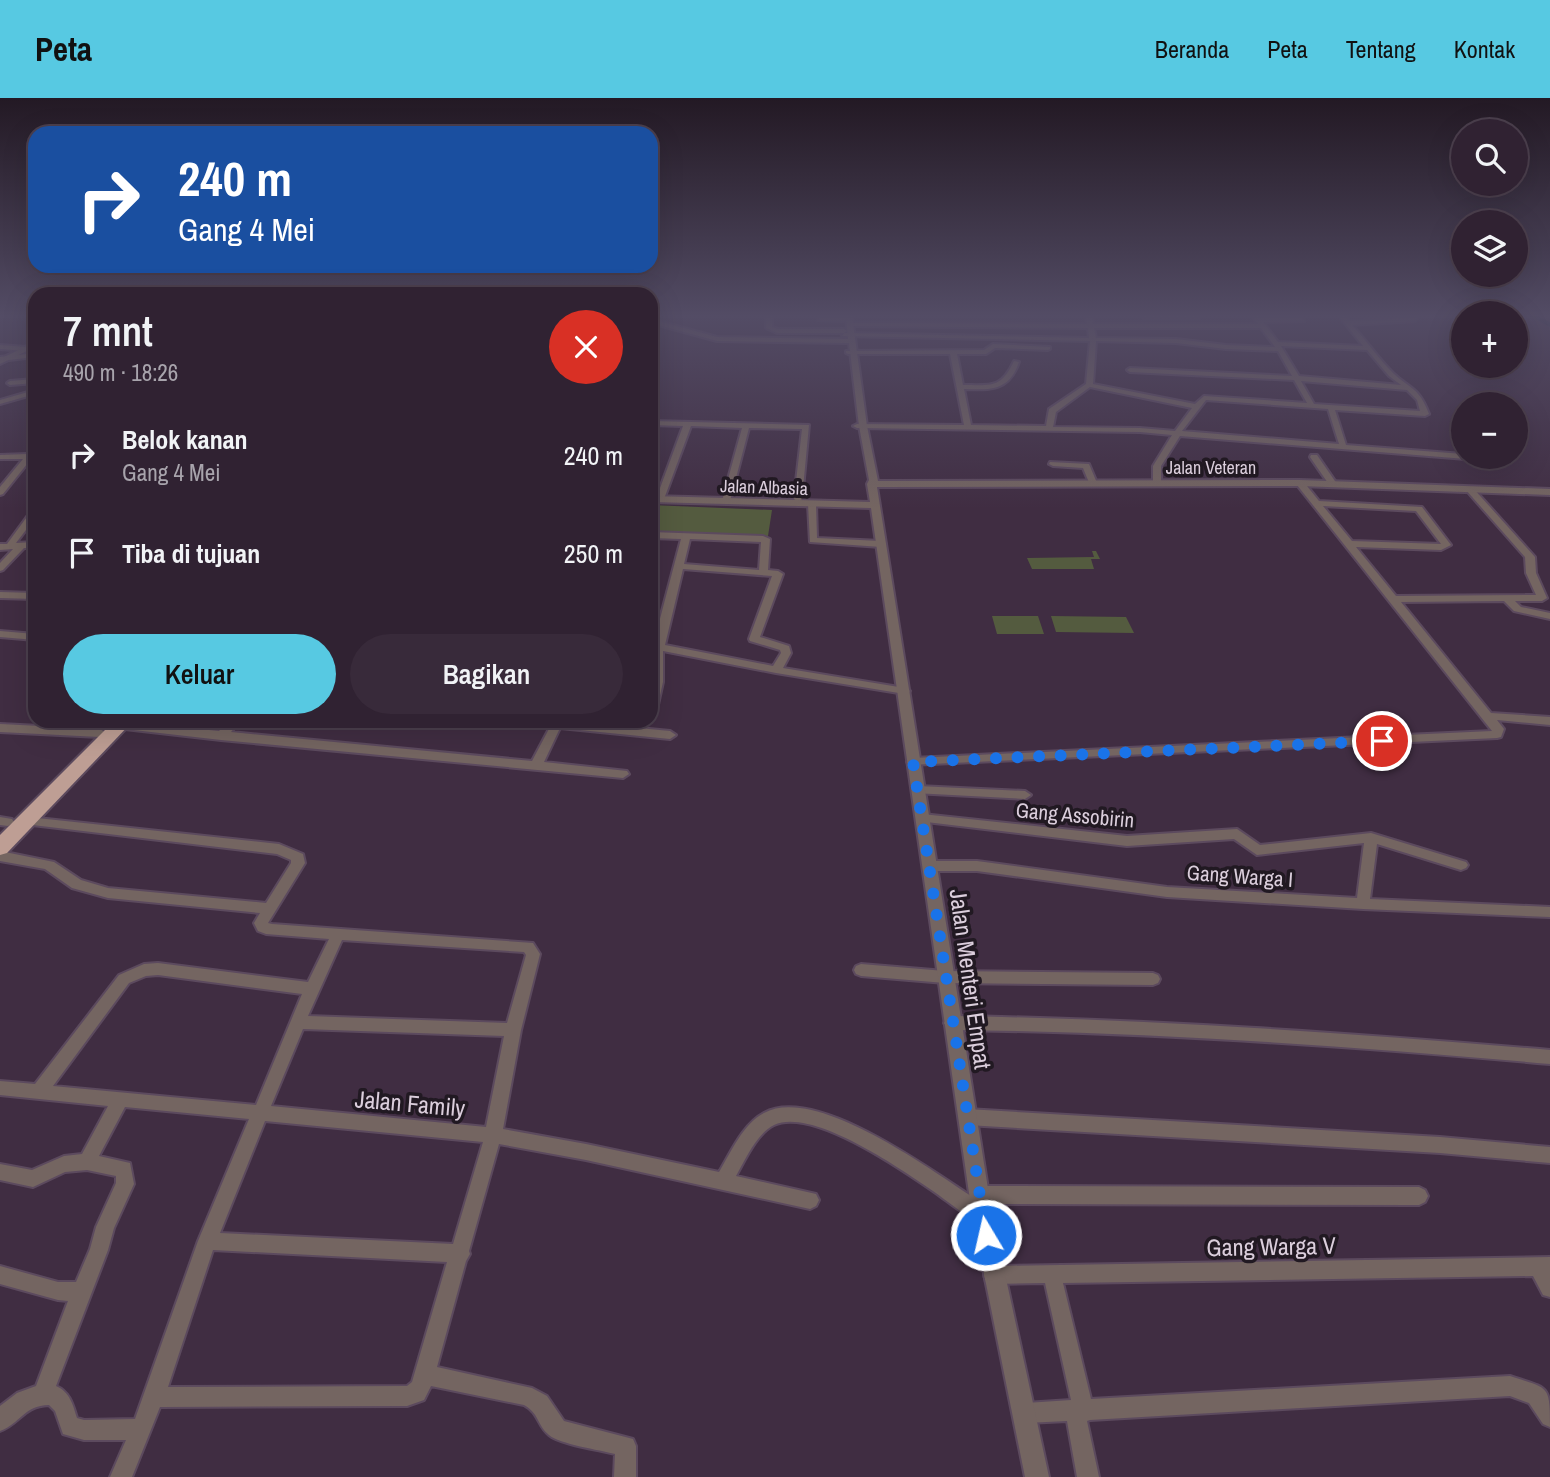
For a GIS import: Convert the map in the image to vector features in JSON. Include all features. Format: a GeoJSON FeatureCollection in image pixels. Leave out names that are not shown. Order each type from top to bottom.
{"type":"FeatureCollection","features":[{"type":"Feature","properties":{"kind":"highway"},"geometry":{"type":"LineString","coordinates":[[0,848],[9,823],[111,728]]}},
{"type":"Feature","properties":{"kind":"street","name":"Jalan Menteri Empat"},"geometry":{"type":"LineString","coordinates":[[854,380],[864,477],[866,482],[872,484],[876,505],[982,1214],[993,1275],[1026,1413],[1037,1477]]}},
{"type":"Feature","properties":{"kind":"street"},"geometry":{"type":"LineString","coordinates":[[959,380],[968,428]]}},
{"type":"Feature","properties":{"kind":"street"},"geometry":{"type":"LineString","coordinates":[[960,387],[991,387],[1006,380]]}},
{"type":"Feature","properties":{"kind":"street"},"geometry":{"type":"LineString","coordinates":[[1089,380],[1089,386]]}},
{"type":"Feature","properties":{"kind":"street"},"geometry":{"type":"LineString","coordinates":[[1215,380],[1221,398]]}},
{"type":"Feature","properties":{"kind":"street"},"geometry":{"type":"LineString","coordinates":[[1297,380],[1312,406]]}},
{"type":"Feature","properties":{"kind":"street"},"geometry":{"type":"LineString","coordinates":[[1321,380],[1411,389]]}},
{"type":"Feature","properties":{"kind":"street"},"geometry":{"type":"LineString","coordinates":[[1157,483],[1157,466],[1202,398],[1425,414],[1420,399],[1398,380]]}},
{"type":"Feature","properties":{"kind":"street"},"geometry":{"type":"LineString","coordinates":[[10,383],[28,382]]}},
{"type":"Feature","properties":{"kind":"street"},"geometry":{"type":"LineString","coordinates":[[1049,429],[1052,411],[1089,386],[1197,407]]}},
{"type":"Feature","properties":{"kind":"street"},"geometry":{"type":"LineString","coordinates":[[0,402],[28,394]]}},
{"type":"Feature","properties":{"kind":"street"},"geometry":{"type":"LineString","coordinates":[[1331,407],[1343,446]]}},
{"type":"Feature","properties":{"kind":"street"},"geometry":{"type":"LineString","coordinates":[[658,423],[806,427],[798,499]]}},
{"type":"Feature","properties":{"kind":"street"},"geometry":{"type":"LineString","coordinates":[[658,492],[688,424]]}},
{"type":"Feature","properties":{"kind":"street"},"geometry":{"type":"LineString","coordinates":[[726,501],[746,426]]}},
{"type":"Feature","properties":{"kind":"street"},"geometry":{"type":"LineString","coordinates":[[860,426],[1178,432],[1451,456]]}},
{"type":"Feature","properties":{"kind":"street"},"geometry":{"type":"LineString","coordinates":[[0,457],[24,456],[27,459],[0,492]]}},
{"type":"Feature","properties":{"kind":"street"},"geometry":{"type":"LineString","coordinates":[[1314,457],[1332,484]]}},
{"type":"Feature","properties":{"kind":"street"},"geometry":{"type":"LineString","coordinates":[[1053,464],[1086,466],[1093,483]]}},
{"type":"Feature","properties":{"kind":"street"},"geometry":{"type":"LineString","coordinates":[[913,762],[1493,736],[1499,732],[1300,483]]}},
{"type":"Feature","properties":{"kind":"street","name":"Jalan Veteran"},"geometry":{"type":"LineString","coordinates":[[872,484],[1300,483],[1550,492]]}},
{"type":"Feature","properties":{"kind":"street"},"geometry":{"type":"LineString","coordinates":[[1393,600],[1542,598],[1531,573],[1531,561],[1470,491]]}},
{"type":"Feature","properties":{"kind":"street","name":"Jalan Albasia"},"geometry":{"type":"LineString","coordinates":[[658,499],[876,505]]}},
{"type":"Feature","properties":{"kind":"street"},"geometry":{"type":"LineString","coordinates":[[1317,503],[1419,509],[1446,545],[1349,544]]}},
{"type":"Feature","properties":{"kind":"street"},"geometry":{"type":"LineString","coordinates":[[812,504],[813,540],[881,544]]}},
{"type":"Feature","properties":{"kind":"street"},"geometry":{"type":"LineString","coordinates":[[5,547],[28,520]]}},
{"type":"Feature","properties":{"kind":"street"},"geometry":{"type":"LineString","coordinates":[[658,535],[766,540],[763,572]]}},
{"type":"Feature","properties":{"kind":"street"},"geometry":{"type":"LineString","coordinates":[[658,641],[687,536]]}},
{"type":"Feature","properties":{"kind":"street"},"geometry":{"type":"LineString","coordinates":[[0,568],[21,546]]}},
{"type":"Feature","properties":{"kind":"street"},"geometry":{"type":"LineString","coordinates":[[5,547],[28,546]]}},
{"type":"Feature","properties":{"kind":"street"},"geometry":{"type":"LineString","coordinates":[[677,566],[776,573],[779,576],[754,639],[785,648],[786,653],[776,670]]}},
{"type":"Feature","properties":{"kind":"street"},"geometry":{"type":"LineString","coordinates":[[0,595],[28,596]]}},
{"type":"Feature","properties":{"kind":"street"},"geometry":{"type":"LineString","coordinates":[[1507,599],[1518,608],[1550,616]]}},
{"type":"Feature","properties":{"kind":"street"},"geometry":{"type":"LineString","coordinates":[[0,634],[28,636]]}},
{"type":"Feature","properties":{"kind":"street"},"geometry":{"type":"LineString","coordinates":[[658,653],[905,691]]}},
{"type":"Feature","properties":{"kind":"street"},"geometry":{"type":"LineString","coordinates":[[1488,716],[1550,721]]}},
{"type":"Feature","properties":{"kind":"street"},"geometry":{"type":"LineString","coordinates":[[0,727],[28,727]]}},
{"type":"Feature","properties":{"kind":"street"},"geometry":{"type":"LineString","coordinates":[[143,728],[623,774]]}},
{"type":"Feature","properties":{"kind":"street"},"geometry":{"type":"LineString","coordinates":[[221,736],[228,728]]}},
{"type":"Feature","properties":{"kind":"street"},"geometry":{"type":"LineString","coordinates":[[536,766],[555,728]]}},
{"type":"Feature","properties":{"kind":"street"},"geometry":{"type":"LineString","coordinates":[[651,728],[670,735]]}},
{"type":"Feature","properties":{"kind":"street"},"geometry":{"type":"LineString","coordinates":[[918,790],[1025,794]]}},
{"type":"Feature","properties":{"kind":"street","name":"Gang Assobirin"},"geometry":{"type":"LineString","coordinates":[[922,818],[1119,841],[1237,834],[1242,835],[1254,849],[1260,850],[1371,838]]}},
{"type":"Feature","properties":{"kind":"street"},"geometry":{"type":"LineString","coordinates":[[9,823],[279,849],[298,857],[298,863],[261,923],[267,929],[528,947],[533,954],[513,1030],[493,1135],[426,1375],[417,1393],[407,1396],[154,1397]]}},
{"type":"Feature","properties":{"kind":"street"},"geometry":{"type":"LineString","coordinates":[[1363,905],[1371,838],[1461,865]]}},
{"type":"Feature","properties":{"kind":"street"},"geometry":{"type":"LineString","coordinates":[[0,856],[49,865],[77,884],[108,893],[269,909]]}},
{"type":"Feature","properties":{"kind":"street","name":"Gang Warga I"},"geometry":{"type":"LineString","coordinates":[[930,866],[977,866],[1167,892],[1363,905],[1550,912]]}},
{"type":"Feature","properties":{"kind":"street"},"geometry":{"type":"LineString","coordinates":[[121,1477],[154,1397],[206,1241],[312,989],[338,934]]}},
{"type":"Feature","properties":{"kind":"street"},"geometry":{"type":"LineString","coordinates":[[39,1092],[124,979],[144,970],[312,989]]}},
{"type":"Feature","properties":{"kind":"street"},"geometry":{"type":"LineString","coordinates":[[861,970],[945,978],[1153,979]]}},
{"type":"Feature","properties":{"kind":"street"},"geometry":{"type":"LineString","coordinates":[[298,1022],[513,1030]]}},
{"type":"Feature","properties":{"kind":"street"},"geometry":{"type":"LineString","coordinates":[[952,1023],[1036,1023],[1265,1032],[1550,1057]]}},
{"type":"Feature","properties":{"kind":"street","name":"Jalan Family"},"geometry":{"type":"LineString","coordinates":[[0,1088],[493,1135],[810,1200]]}},
{"type":"Feature","properties":{"kind":"street"},"geometry":{"type":"LineString","coordinates":[[88,1162],[120,1100]]}},
{"type":"Feature","properties":{"kind":"street"},"geometry":{"type":"LineString","coordinates":[[723,1182],[754,1133],[771,1117],[791,1111],[816,1116],[848,1130],[982,1214]]}},
{"type":"Feature","properties":{"kind":"street"},"geometry":{"type":"LineString","coordinates":[[967,1117],[1550,1155]]}},
{"type":"Feature","properties":{"kind":"street"},"geometry":{"type":"LineString","coordinates":[[0,1172],[33,1179],[64,1164],[88,1162],[124,1169],[126,1175],[43,1394]]}},
{"type":"Feature","properties":{"kind":"street"},"geometry":{"type":"LineString","coordinates":[[979,1195],[1419,1196]]}},
{"type":"Feature","properties":{"kind":"street"},"geometry":{"type":"LineString","coordinates":[[206,1241],[461,1254]]}},
{"type":"Feature","properties":{"kind":"street"},"geometry":{"type":"LineString","coordinates":[[1544,1266],[1550,1288]]}},
{"type":"Feature","properties":{"kind":"street","name":"Gang Warga V"},"geometry":{"type":"LineString","coordinates":[[993,1275],[1544,1266]]}},
{"type":"Feature","properties":{"kind":"street"},"geometry":{"type":"LineString","coordinates":[[1052,1275],[1079,1412],[1088,1477]]}},
{"type":"Feature","properties":{"kind":"street"},"geometry":{"type":"LineString","coordinates":[[1,1277],[58,1291],[81,1292]]}},
{"type":"Feature","properties":{"kind":"street"},"geometry":{"type":"LineString","coordinates":[[426,1375],[525,1395],[539,1401],[558,1430],[626,1446],[625,1477]]}},
{"type":"Feature","properties":{"kind":"street"},"geometry":{"type":"LineString","coordinates":[[1026,1413],[1510,1386],[1536,1395],[1550,1417]]}},
{"type":"Feature","properties":{"kind":"street"},"geometry":{"type":"LineString","coordinates":[[0,1420],[30,1396],[43,1394],[54,1395],[60,1399],[70,1427],[141,1429]]}},
{"type":"Feature","properties":{"kind":"green space"},"geometry":{"type":"Polygon","coordinates":[[[658,505],[772,510],[768,536],[658,532],[658,505]]]}},
{"type":"Feature","properties":{"kind":"green space"},"geometry":{"type":"Polygon","coordinates":[[[1092,551],[1096,551],[1100,559],[1091,559],[1094,569],[1032,569],[1027,558],[1094,557],[1092,551]]]}},
{"type":"Feature","properties":{"kind":"green space"},"geometry":{"type":"Polygon","coordinates":[[[992,616],[1038,616],[1044,634],[997,634],[992,616]]]}},
{"type":"Feature","properties":{"kind":"green space"},"geometry":{"type":"Polygon","coordinates":[[[1051,616],[1126,617],[1134,633],[1056,632],[1051,616]]]}},
{"type":"Feature","properties":{"kind":"route"},"geometry":{"type":"LineString","coordinates":[[986,1235],[913,762],[1382,741]]}}]}
